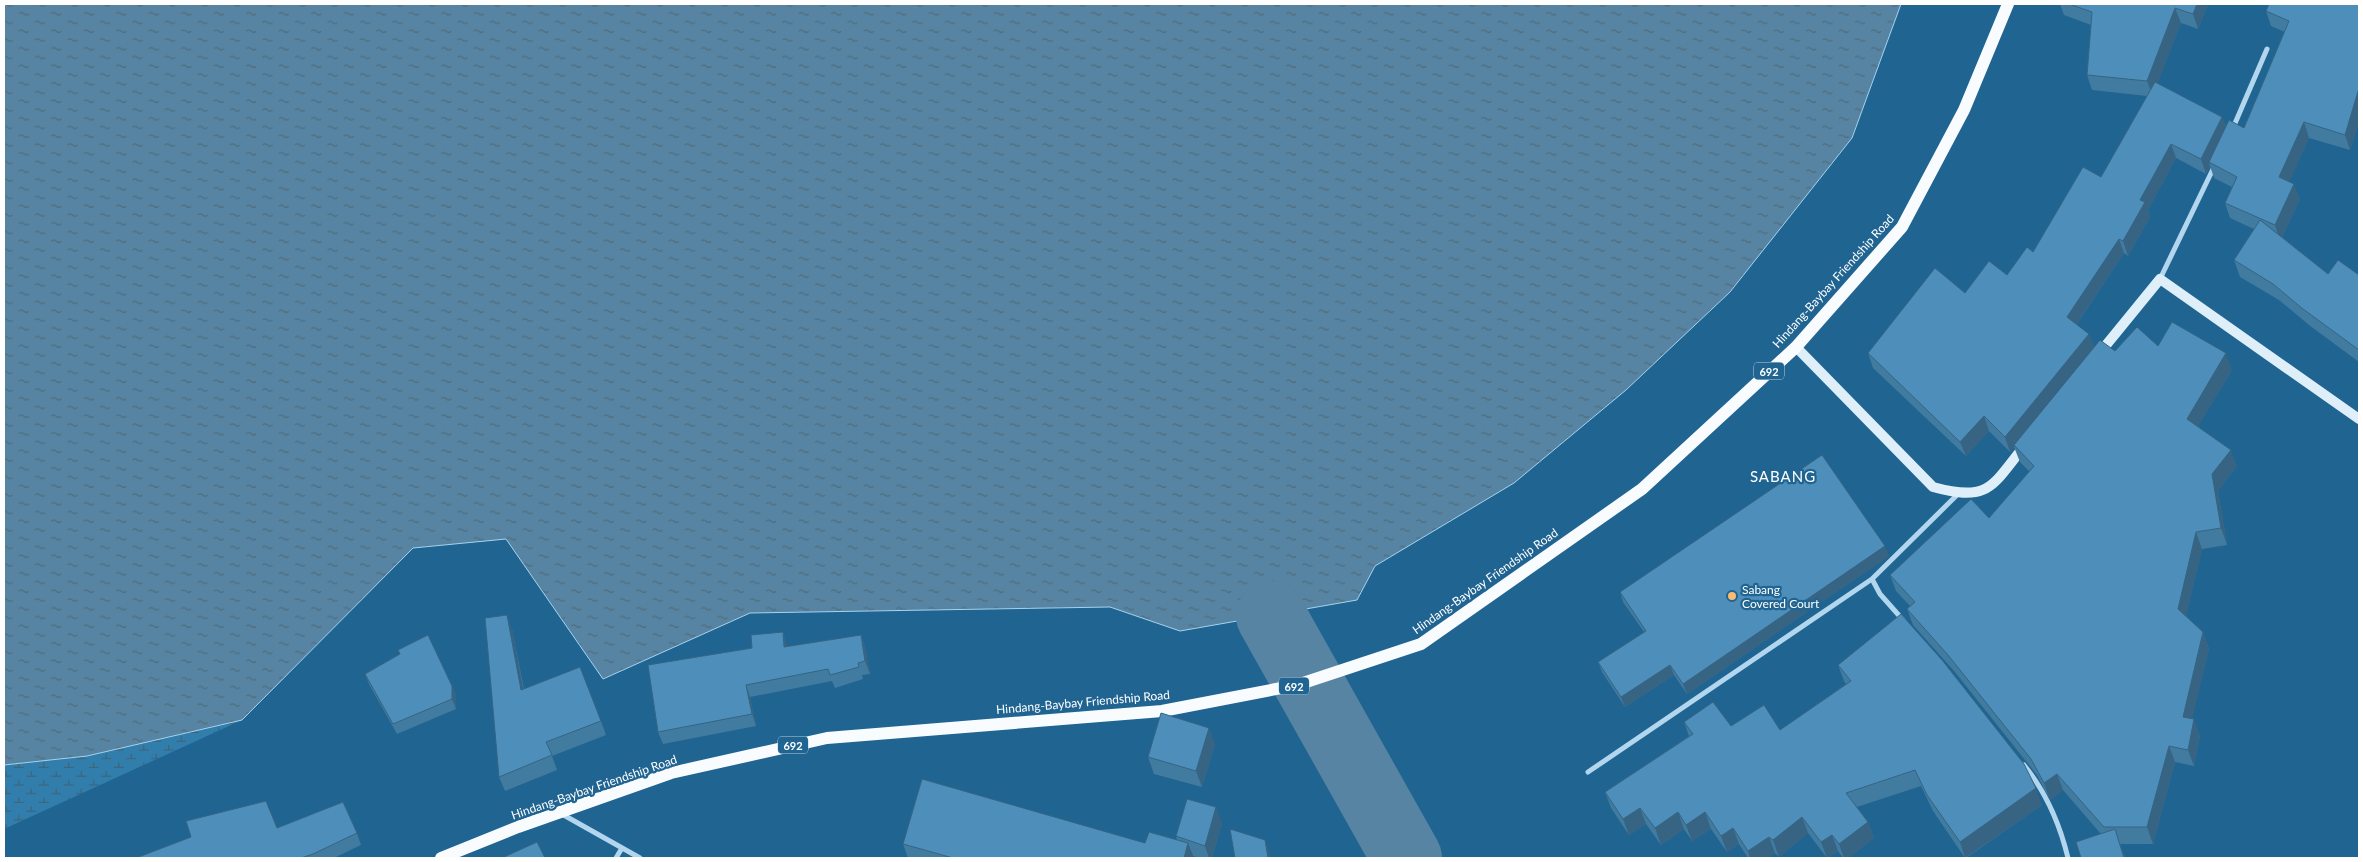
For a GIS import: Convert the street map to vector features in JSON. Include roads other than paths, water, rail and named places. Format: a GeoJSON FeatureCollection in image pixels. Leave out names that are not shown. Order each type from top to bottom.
{"type":"FeatureCollection","features":[{"type":"Feature","properties":{"kind":"main road","name":"Hindang-Baybay Friendship Road"},"geometry":{"type":"LineString","coordinates":[[441,858],[518,827],[671,773],[827,738],[1162,711],[1297,685],[1421,644],[1642,489],[1796,347],[1902,227],[1964,110],[2008,4]]}},
{"type":"Feature","properties":{"kind":"street"},"geometry":{"type":"LineString","coordinates":[[2230,134],[2267,49]]}},
{"type":"Feature","properties":{"kind":"street"},"geometry":{"type":"LineString","coordinates":[[2091,364],[2160,279],[2218,160]]}},
{"type":"Feature","properties":{"kind":"street"},"geometry":{"type":"LineString","coordinates":[[2160,279],[2359,420]]}},
{"type":"Feature","properties":{"kind":"street"},"geometry":{"type":"LineString","coordinates":[[1796,347],[1933,487],[1958,494],[1974,494],[1990,487],[2034,433]]}},
{"type":"Feature","properties":{"kind":"street"},"geometry":{"type":"LineString","coordinates":[[1588,772],[1872,579],[1958,494]]}},
{"type":"Feature","properties":{"kind":"street"},"geometry":{"type":"LineString","coordinates":[[1872,579],[1880,594],[1906,623]]}},
{"type":"Feature","properties":{"kind":"street"},"geometry":{"type":"LineString","coordinates":[[2022,763],[2034,778],[2062,835],[2068,858]]}},
{"type":"Feature","properties":{"kind":"street"},"geometry":{"type":"LineString","coordinates":[[559,813],[640,858]]}},
{"type":"Feature","properties":{"kind":"street"},"geometry":{"type":"LineString","coordinates":[[616,858],[622,848]]}},
{"type":"Feature","properties":{"kind":"water"},"geometry":{"type":"Polygon","coordinates":[[[4,4],[1901,4],[1852,138],[1730,292],[1626,390],[1514,483],[1375,566],[1357,600],[1180,631],[1110,607],[750,613],[603,679],[506,539],[413,548],[242,720],[87,756],[4,765],[4,4]]]}},
{"type":"Feature","properties":{"kind":"waterway"},"geometry":{"type":"LineString","coordinates":[[1271,616],[1407,858]]}},
{"type":"Feature","properties":{"kind":"place","name":"Sabang Covered Court"},"geometry":{"type":"Point","coordinates":[1732,596]}},
{"type":"Feature","properties":{"kind":"district","name":"SABANG"},"geometry":{"type":"Point","coordinates":[1783,476]}}]}
